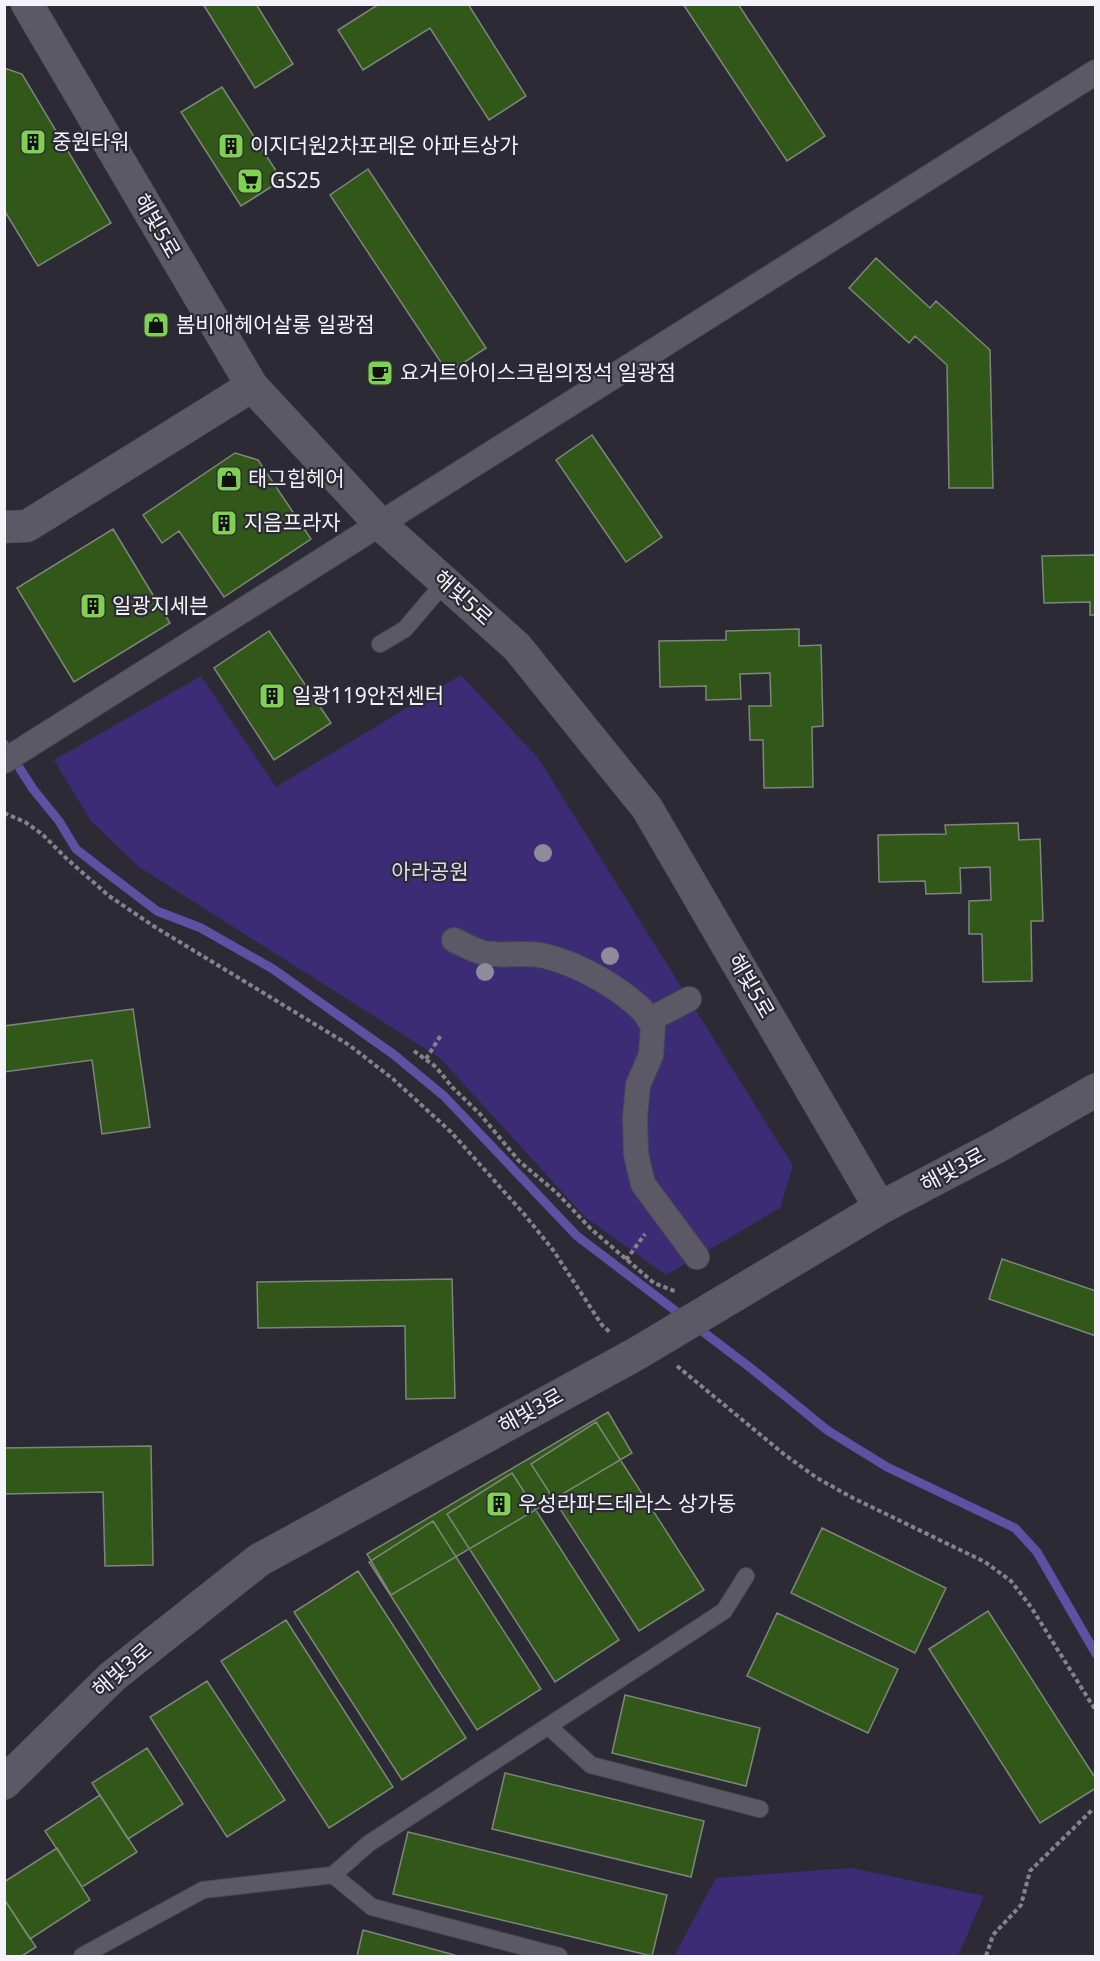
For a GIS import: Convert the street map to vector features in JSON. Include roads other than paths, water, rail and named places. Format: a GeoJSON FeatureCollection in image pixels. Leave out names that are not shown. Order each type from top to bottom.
{"type":"FeatureCollection","features":[{"type":"Feature","properties":{"kind":"street","name":"해빛5로"},"geometry":{"type":"LineString","coordinates":[[27,4],[252,386],[380,525],[517,647],[647,808],[880,1208]]}},
{"type":"Feature","properties":{"kind":"street"},"geometry":{"type":"LineString","coordinates":[[4,761],[1095,72]]}},
{"type":"Feature","properties":{"kind":"street"},"geometry":{"type":"LineString","coordinates":[[4,527],[27,526],[252,386]]}},
{"type":"Feature","properties":{"kind":"street"},"geometry":{"type":"LineString","coordinates":[[454,940],[486,953],[544,956],[580,969],[614,988],[640,1008],[653,1025],[651,1055],[638,1085],[635,1118],[636,1154],[643,1184],[697,1257]]}},
{"type":"Feature","properties":{"kind":"street"},"geometry":{"type":"LineString","coordinates":[[649,1020],[689,999]]}},
{"type":"Feature","properties":{"kind":"street","name":"해빛3로"},"geometry":{"type":"LineString","coordinates":[[4,1783],[113,1676],[259,1560],[651,1345],[880,1208],[998,1146],[1095,1090]]}},
{"type":"Feature","properties":{"kind":"lane"},"geometry":{"type":"LineString","coordinates":[[380,644],[405,629],[446,582]]}},
{"type":"Feature","properties":{"kind":"lane"},"geometry":{"type":"LineString","coordinates":[[82,1956],[203,1890],[333,1875],[368,1844],[724,1611],[746,1576]]}},
{"type":"Feature","properties":{"kind":"lane"},"geometry":{"type":"LineString","coordinates":[[548,1726],[591,1765],[759,1809]]}},
{"type":"Feature","properties":{"kind":"lane"},"geometry":{"type":"LineString","coordinates":[[333,1875],[372,1907],[559,1956]]}},
{"type":"Feature","properties":{"kind":"waterway"},"geometry":{"type":"LineString","coordinates":[[4,744],[33,789],[59,821],[76,849],[99,867],[157,911],[201,928],[273,969],[393,1054],[444,1096],[577,1236],[752,1369],[827,1430],[887,1467],[1015,1528],[1037,1552],[1096,1654]]}},
{"type":"Feature","properties":{"kind":"place","name":"중원타워"},"geometry":{"type":"Point","coordinates":[33,142]}},
{"type":"Feature","properties":{"kind":"place","name":"이지더원2차포레온 아파트상가"},"geometry":{"type":"Point","coordinates":[231,146]}},
{"type":"Feature","properties":{"kind":"place","name":"GS25"},"geometry":{"type":"Point","coordinates":[250,181]}},
{"type":"Feature","properties":{"kind":"place","name":"봄비애헤어살롱 일광점"},"geometry":{"type":"Point","coordinates":[156,325]}},
{"type":"Feature","properties":{"kind":"place","name":"요거트아이스크림의정석 일광점"},"geometry":{"type":"Point","coordinates":[380,373]}},
{"type":"Feature","properties":{"kind":"place","name":"태그힙헤어"},"geometry":{"type":"Point","coordinates":[229,479]}},
{"type":"Feature","properties":{"kind":"place","name":"지음프라자"},"geometry":{"type":"Point","coordinates":[224,523]}},
{"type":"Feature","properties":{"kind":"place","name":"일광지세븐"},"geometry":{"type":"Point","coordinates":[93,606]}},
{"type":"Feature","properties":{"kind":"place","name":"일광119안전센터"},"geometry":{"type":"Point","coordinates":[272,696]}},
{"type":"Feature","properties":{"kind":"place","name":"우성라파드테라스 상가동"},"geometry":{"type":"Point","coordinates":[499,1504]}},
{"type":"Feature","properties":{"kind":"park label","name":"아라공원"},"geometry":{"type":"Point","coordinates":[430,872]}}]}
